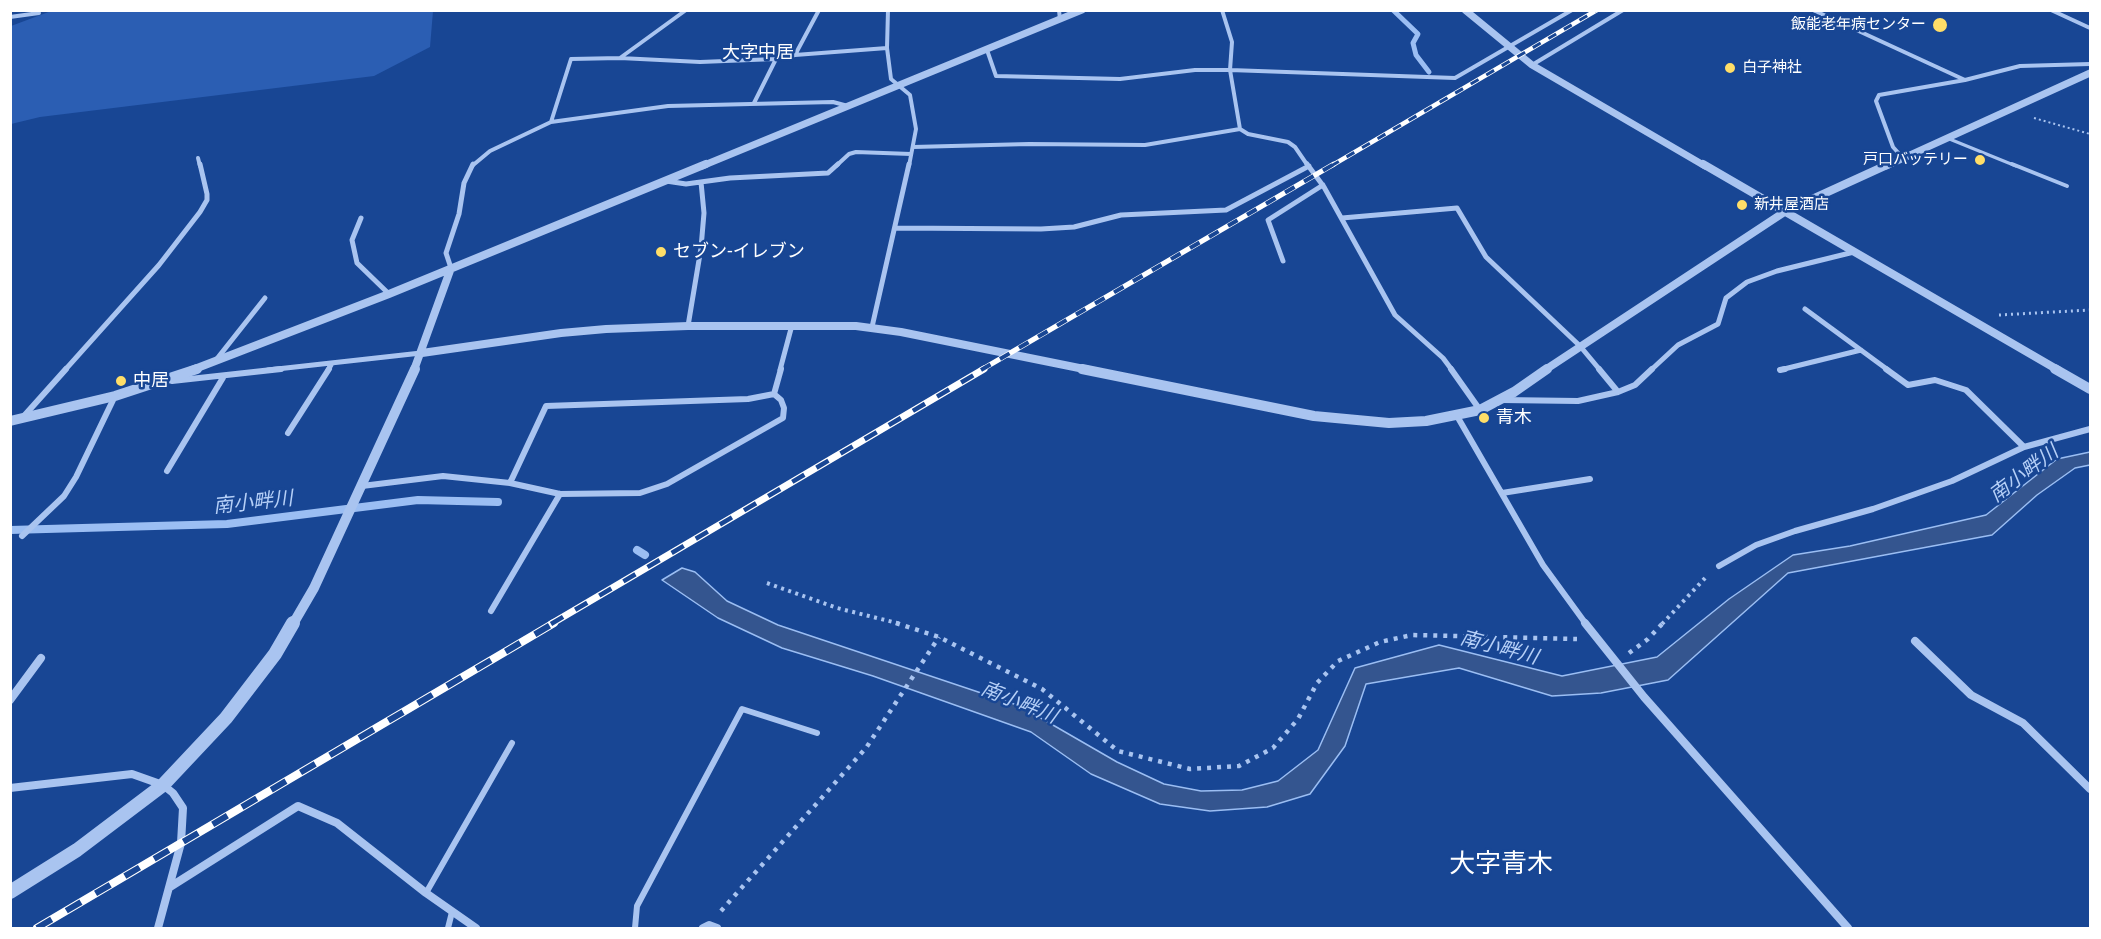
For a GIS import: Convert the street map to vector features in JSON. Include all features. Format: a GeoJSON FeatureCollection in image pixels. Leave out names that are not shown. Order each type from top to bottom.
{"type":"FeatureCollection","features":[{"type":"Feature","properties":{"kind":"street"},"geometry":{"type":"LineString","coordinates":[[620,58],[686,10]]}},
{"type":"Feature","properties":{"kind":"street"},"geometry":{"type":"LineString","coordinates":[[795,55],[819,10]]}},
{"type":"Feature","properties":{"kind":"street"},"geometry":{"type":"LineString","coordinates":[[872,327],[896,228],[916,129],[910,95],[891,78],[887,48],[888,10]]}},
{"type":"Feature","properties":{"kind":"street"},"geometry":{"type":"LineString","coordinates":[[16,420],[115,396],[214,363],[987,50],[1060,15],[1082,10]]}},
{"type":"Feature","properties":{"kind":"street"},"geometry":{"type":"LineString","coordinates":[[1222,10],[1232,42],[1230,70],[1240,129]]}},
{"type":"Feature","properties":{"kind":"street"},"geometry":{"type":"LineString","coordinates":[[1465,10],[1532,65],[2091,389]]}},
{"type":"Feature","properties":{"kind":"street"},"geometry":{"type":"LineString","coordinates":[[987,50],[996,76],[1120,78],[1195,70],[1230,70],[1455,78],[1572,10]]}},
{"type":"Feature","properties":{"kind":"street"},"geometry":{"type":"LineString","coordinates":[[1532,65],[1623,10]]}},
{"type":"Feature","properties":{"kind":"street"},"geometry":{"type":"LineString","coordinates":[[1813,10],[1965,81]]}},
{"type":"Feature","properties":{"kind":"street"},"geometry":{"type":"LineString","coordinates":[[2051,10],[2091,28]]}},
{"type":"Feature","properties":{"kind":"street"},"geometry":{"type":"LineString","coordinates":[[10,17],[39,13]]}},
{"type":"Feature","properties":{"kind":"street"},"geometry":{"type":"LineString","coordinates":[[551,122],[571,59],[620,58],[700,62],[776,59],[795,55],[887,48]]}},
{"type":"Feature","properties":{"kind":"street"},"geometry":{"type":"LineString","coordinates":[[754,103],[776,59]]}},
{"type":"Feature","properties":{"kind":"street"},"geometry":{"type":"LineString","coordinates":[[1902,157],[1893,147],[1876,101],[1879,95],[1965,81],[2020,66],[2091,64]]}},
{"type":"Feature","properties":{"kind":"street"},"geometry":{"type":"LineString","coordinates":[[156,383],[331,365],[561,333],[688,326],[872,327],[1314,416],[1389,423],[1426,421],[1480,410],[1514,392],[1786,211],[2091,73]]}},
{"type":"Feature","properties":{"kind":"street"},"geometry":{"type":"LineString","coordinates":[[10,892],[77,850],[163,785],[226,718],[275,654],[314,588],[422,353],[450,268],[446,253],[459,214],[464,183],[473,164],[490,151],[551,122],[668,106],[832,102],[848,106]]}},
{"type":"Feature","properties":{"kind":"street"},"geometry":{"type":"LineString","coordinates":[[912,147],[1029,144],[1145,145],[1240,129],[1248,134],[1288,142],[1295,147],[1323,185],[1395,315],[1443,358],[1480,410]]}},
{"type":"Feature","properties":{"kind":"street"},"geometry":{"type":"LineString","coordinates":[[666,180],[686,183],[730,178],[828,173],[849,154],[911,153]]}},
{"type":"Feature","properties":{"kind":"street"},"geometry":{"type":"LineString","coordinates":[[16,420],[159,265],[200,212],[207,200],[207,194],[198,158]]}},
{"type":"Feature","properties":{"kind":"street"},"geometry":{"type":"LineString","coordinates":[[896,228],[1041,229],[1074,227],[1121,215],[1226,210],[1309,166]]}},
{"type":"Feature","properties":{"kind":"street"},"geometry":{"type":"LineString","coordinates":[[688,326],[701,248],[704,213],[701,182]]}},
{"type":"Feature","properties":{"kind":"street"},"geometry":{"type":"LineString","coordinates":[[1282,261],[1268,220],[1323,185]]}},
{"type":"Feature","properties":{"kind":"street"},"geometry":{"type":"LineString","coordinates":[[1342,218],[1457,208],[1486,257],[1580,346],[1618,392]]}},
{"type":"Feature","properties":{"kind":"street"},"geometry":{"type":"LineString","coordinates":[[361,219],[352,240],[357,263],[389,294]]}},
{"type":"Feature","properties":{"kind":"street"},"geometry":{"type":"LineString","coordinates":[[1499,400],[1578,401],[1618,392],[1635,385],[1678,345],[1718,324],[1726,298],[1747,282],[1777,271],[1854,251]]}},
{"type":"Feature","properties":{"kind":"street"},"geometry":{"type":"LineString","coordinates":[[214,363],[265,298]]}},
{"type":"Feature","properties":{"kind":"street"},"geometry":{"type":"LineString","coordinates":[[1805,309],[1908,385],[1935,380],[1966,390],[2024,447]]}},
{"type":"Feature","properties":{"kind":"street"},"geometry":{"type":"LineString","coordinates":[[774,394],[792,325]]}},
{"type":"Feature","properties":{"kind":"street"},"geometry":{"type":"LineString","coordinates":[[1780,370],[1861,350]]}},
{"type":"Feature","properties":{"kind":"street"},"geometry":{"type":"LineString","coordinates":[[288,433],[331,365]]}},
{"type":"Feature","properties":{"kind":"street"},"geometry":{"type":"LineString","coordinates":[[167,471],[224,376]]}},
{"type":"Feature","properties":{"kind":"street"},"geometry":{"type":"LineString","coordinates":[[362,486],[443,476],[510,483],[560,494],[639,494],[667,484],[783,418],[784,408],[781,400],[774,394]]}},
{"type":"Feature","properties":{"kind":"street"},"geometry":{"type":"LineString","coordinates":[[510,483],[546,406],[748,399],[774,394]]}},
{"type":"Feature","properties":{"kind":"street"},"geometry":{"type":"LineString","coordinates":[[22,536],[43,519],[64,496],[76,477],[115,396]]}},
{"type":"Feature","properties":{"kind":"street"},"geometry":{"type":"LineString","coordinates":[[1457,416],[1543,565],[1599,640],[1644,697],[1848,928]]}},
{"type":"Feature","properties":{"kind":"street"},"geometry":{"type":"LineString","coordinates":[[1719,566],[1756,545],[1795,531],[1873,509],[1952,481],[2024,447],[2091,429]]}},
{"type":"Feature","properties":{"kind":"street"},"geometry":{"type":"LineString","coordinates":[[1502,493],[1590,479]]}},
{"type":"Feature","properties":{"kind":"street"},"geometry":{"type":"LineString","coordinates":[[491,611],[560,494]]}},
{"type":"Feature","properties":{"kind":"street"},"geometry":{"type":"LineString","coordinates":[[1915,641],[1971,695],[2024,723],[2091,789]]}},
{"type":"Feature","properties":{"kind":"street"},"geometry":{"type":"LineString","coordinates":[[10,700],[41,658]]}},
{"type":"Feature","properties":{"kind":"street"},"geometry":{"type":"LineString","coordinates":[[10,788],[132,774],[163,785],[173,793],[183,808],[181,843],[158,928]]}},
{"type":"Feature","properties":{"kind":"street"},"geometry":{"type":"LineString","coordinates":[[170,887],[298,806],[337,823],[426,893],[476,928]]}},
{"type":"Feature","properties":{"kind":"lane"},"geometry":{"type":"LineString","coordinates":[[1947,138],[2067,186]]}},
{"type":"Feature","properties":{"kind":"lane"},"geometry":{"type":"LineString","coordinates":[[635,928],[637,906],[742,709],[817,734]]}},
{"type":"Feature","properties":{"kind":"lane"},"geometry":{"type":"LineString","coordinates":[[426,893],[512,743]]}},
{"type":"Feature","properties":{"kind":"lane"},"geometry":{"type":"LineString","coordinates":[[448,928],[452,912]]}},
{"type":"Feature","properties":{"kind":"path"},"geometry":{"type":"LineString","coordinates":[[2008,111],[2091,135]]}},
{"type":"Feature","properties":{"kind":"path"},"geometry":{"type":"LineString","coordinates":[[1966,317],[2091,310]]}},
{"type":"Feature","properties":{"kind":"path"},"geometry":{"type":"LineString","coordinates":[[1618,664],[1648,639],[1692,591],[1719,566]]}},
{"type":"Feature","properties":{"kind":"path"},"geometry":{"type":"LineString","coordinates":[[767,583],[837,608],[891,621],[938,639],[1042,689],[1118,751],[1190,769],[1239,766],[1273,748],[1298,719],[1317,683],[1338,661],[1380,642],[1412,635],[1599,640]]}},
{"type":"Feature","properties":{"kind":"path"},"geometry":{"type":"LineString","coordinates":[[710,928],[866,748],[938,639]]}},
{"type":"Feature","properties":{"kind":"shaded area"},"geometry":{"type":"Polygon","coordinates":[[[54,10],[433,11],[430,47],[374,76],[40,117],[11,124],[11,26],[54,10]]]}},
{"type":"Feature","properties":{"kind":"shaded area"},"geometry":{"type":"Polygon","coordinates":[[[2090,452],[2090,465],[2075,468],[2037,495],[1992,535],[1788,573],[1668,680],[1601,693],[1552,696],[1459,668],[1366,684],[1345,746],[1310,794],[1267,807],[1210,811],[1160,804],[1091,774],[1031,732],[873,676],[782,648],[718,618],[662,580],[682,568],[695,572],[727,601],[778,625],[1020,706],[1117,762],[1164,784],[1201,791],[1242,790],[1278,781],[1318,750],[1355,668],[1439,645],[1562,676],[1657,657],[1729,599],[1793,555],[1850,546],[1986,515],[2057,459],[2090,452]]]}},
{"type":"Feature","properties":{"kind":"waterway"},"geometry":{"type":"LineString","coordinates":[[1393,10],[1418,34],[1413,43],[1416,55],[1429,72]]}},
{"type":"Feature","properties":{"kind":"waterway","name":"南小畔川"},"geometry":{"type":"LineString","coordinates":[[10,530],[227,524],[418,500],[498,502]]}},
{"type":"Feature","properties":{"kind":"waterway","name":"南小畔川"},"geometry":{"type":"LineString","coordinates":[[637,550],[645,555]]}},
{"type":"Feature","properties":{"kind":"railway"},"geometry":{"type":"LineString","coordinates":[[1331,166],[1597,10]]}},
{"type":"Feature","properties":{"kind":"railway"},"geometry":{"type":"LineString","coordinates":[[981,370],[1334,164]]}},
{"type":"Feature","properties":{"kind":"railway"},"geometry":{"type":"LineString","coordinates":[[551,624],[984,369]]}},
{"type":"Feature","properties":{"kind":"railway"},"geometry":{"type":"LineString","coordinates":[[37,928],[554,623]]}},
{"type":"Feature","properties":{"kind":"place","name":"飯能老年病センター"},"geometry":{"type":"Point","coordinates":[1940,25]}},
{"type":"Feature","properties":{"kind":"place","name":"白子神社"},"geometry":{"type":"Point","coordinates":[1730,68]}},
{"type":"Feature","properties":{"kind":"place","name":"戸口バッテリー"},"geometry":{"type":"Point","coordinates":[1980,160]}},
{"type":"Feature","properties":{"kind":"place","name":"新井屋酒店"},"geometry":{"type":"Point","coordinates":[1742,205]}},
{"type":"Feature","properties":{"kind":"place","name":"セブン-イレブン"},"geometry":{"type":"Point","coordinates":[661,252]}},
{"type":"Feature","properties":{"kind":"place","name":"中居"},"geometry":{"type":"Point","coordinates":[121,381]}},
{"type":"Feature","properties":{"kind":"place","name":"青木"},"geometry":{"type":"Point","coordinates":[1484,418]}},
{"type":"Feature","properties":{"kind":"district","name":"大字中居"},"geometry":{"type":"Point","coordinates":[758,53]}},
{"type":"Feature","properties":{"kind":"district","name":"大字青木"},"geometry":{"type":"Point","coordinates":[1501,865]}}]}
